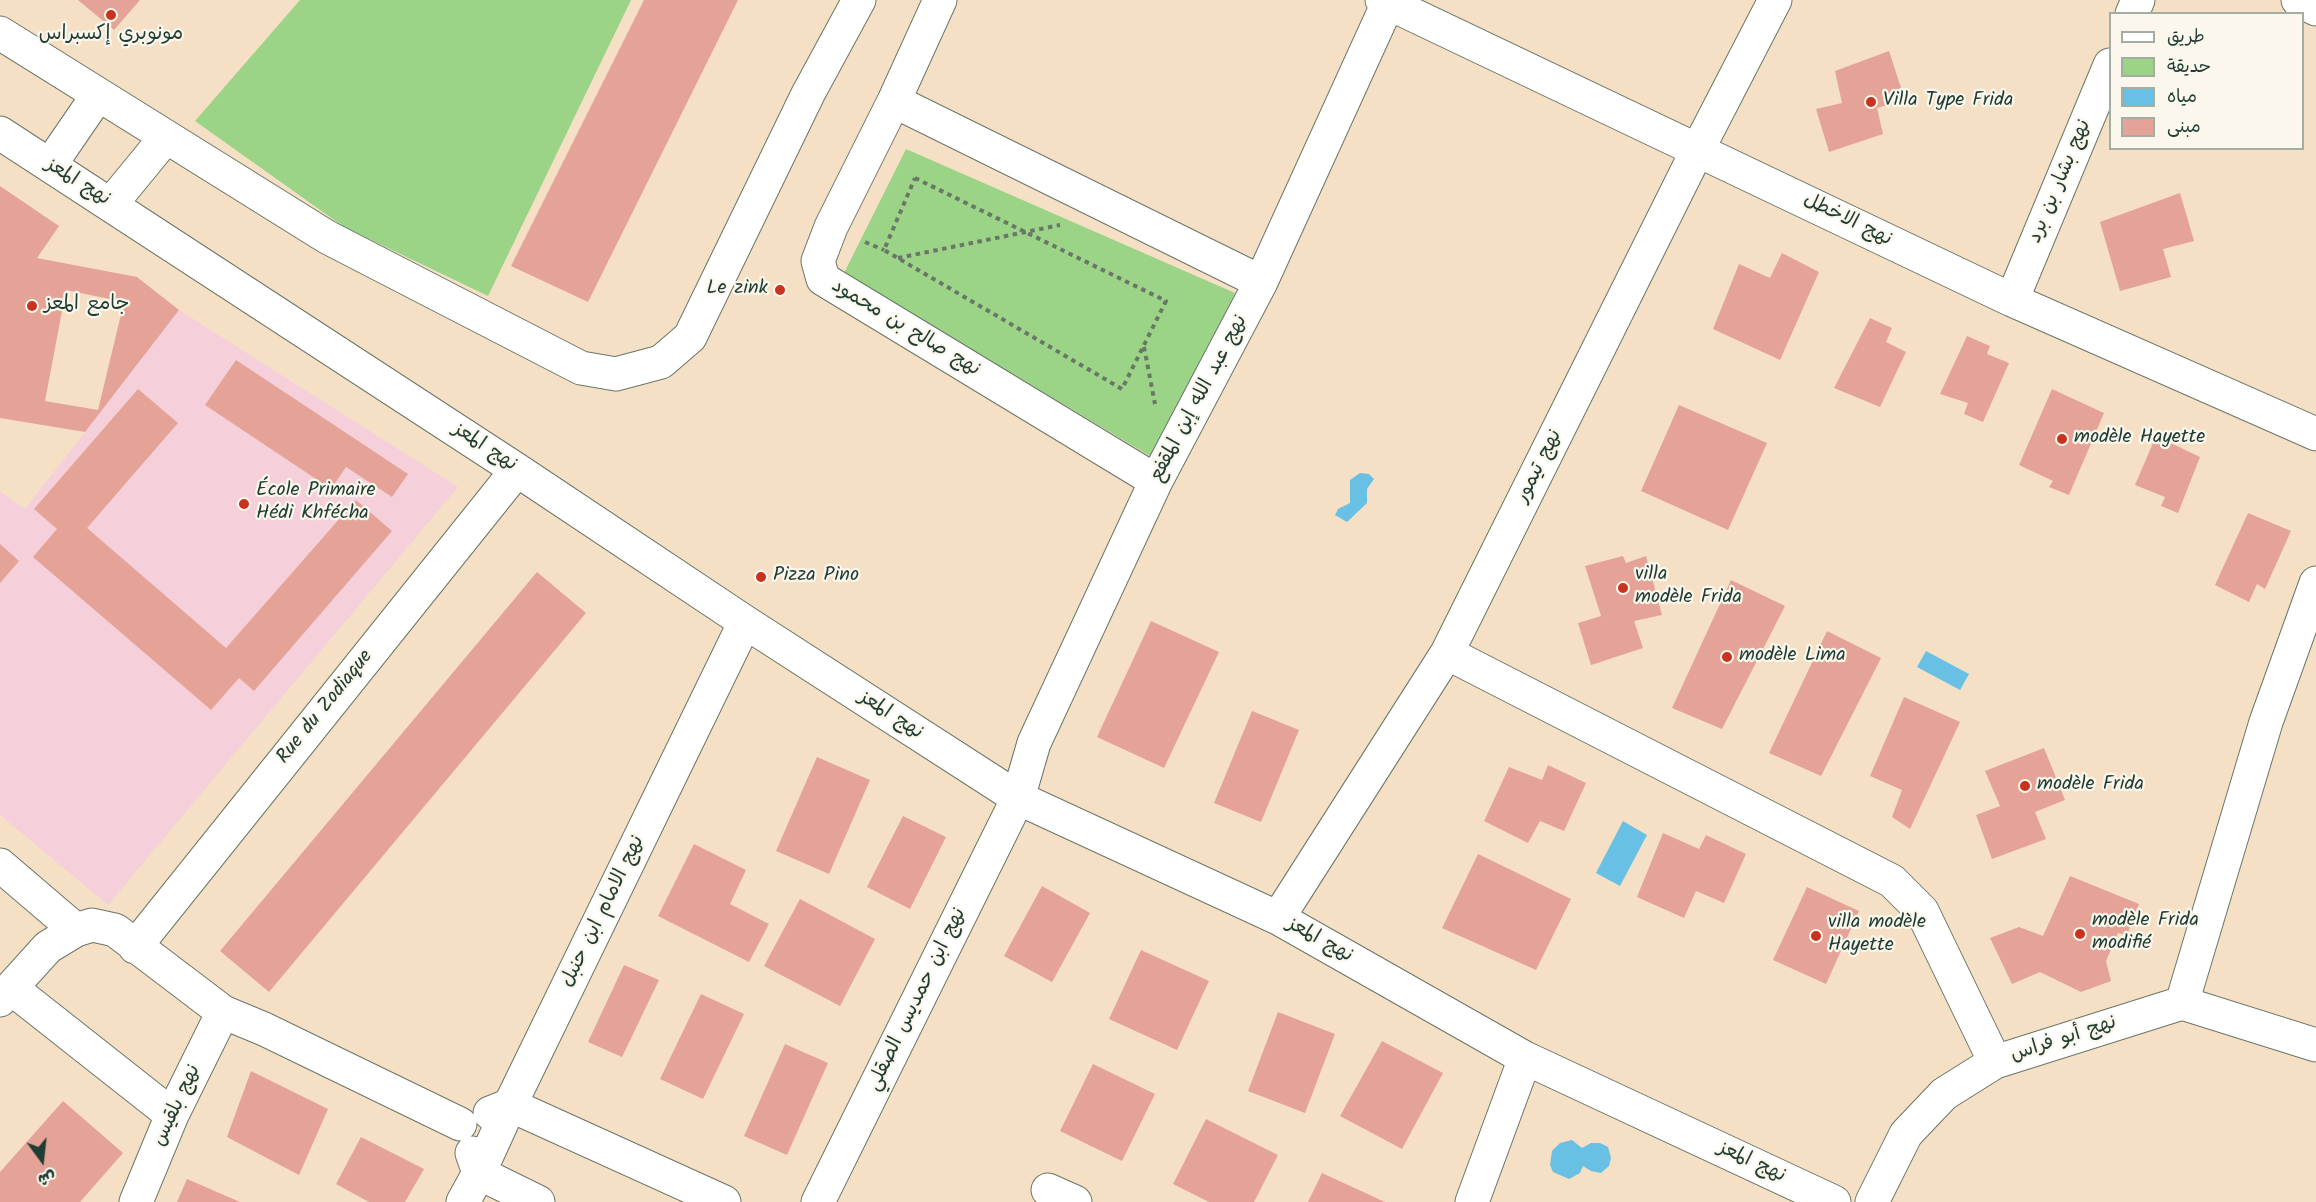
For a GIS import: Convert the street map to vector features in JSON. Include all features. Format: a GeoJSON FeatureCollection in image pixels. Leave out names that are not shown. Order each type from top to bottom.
{"type":"FeatureCollection","features":[{"type":"Feature","properties":{"kind":"street"},"geometry":{"type":"LineString","coordinates":[[0,33],[98,95],[148,123],[166,137],[327,237],[581,369],[616,375],[661,362],[690,336],[808,94],[859,0]]}},
{"type":"Feature","properties":{"kind":"street","name":"نهج صالح بن محمود"},"geometry":{"type":"LineString","coordinates":[[940,0],[894,101],[831,227],[818,261],[824,279],[1156,481]]}},
{"type":"Feature","properties":{"kind":"street","name":"نهج تيمور"},"geometry":{"type":"LineString","coordinates":[[1278,918],[1446,653],[1775,0]]}},
{"type":"Feature","properties":{"kind":"street"},"geometry":{"type":"LineString","coordinates":[[2298,0],[2316,9]]}},
{"type":"Feature","properties":{"kind":"street","name":"نهج الاخطل"},"geometry":{"type":"LineString","coordinates":[[1385,2],[2012,300],[2316,434]]}},
{"type":"Feature","properties":{"kind":"street","name":"نهج عبد الله إبن المقفع"},"geometry":{"type":"LineString","coordinates":[[1018,798],[1035,743],[1156,481],[1261,282],[1385,2]]}},
{"type":"Feature","properties":{"kind":"street","name":"نهج بشار بن برد"},"geometry":{"type":"LineString","coordinates":[[2012,300],[2109,67]]}},
{"type":"Feature","properties":{"kind":"street"},"geometry":{"type":"LineString","coordinates":[[50,165],[98,95]]}},
{"type":"Feature","properties":{"kind":"street"},"geometry":{"type":"LineString","coordinates":[[894,101],[1261,282]]}},
{"type":"Feature","properties":{"kind":"street","name":"نهج المعز"},"geometry":{"type":"LineString","coordinates":[[0,133],[1018,798],[1278,918],[1525,1058],[1834,1202]]}},
{"type":"Feature","properties":{"kind":"street"},"geometry":{"type":"LineString","coordinates":[[111,204],[166,137]]}},
{"type":"Feature","properties":{"kind":"street","name":"Rue du Zodiaque"},"geometry":{"type":"LineString","coordinates":[[135,947],[517,470]]}},
{"type":"Feature","properties":{"kind":"street"},"geometry":{"type":"LineString","coordinates":[[2316,583],[2266,722],[2182,1003],[2316,1045]]}},
{"type":"Feature","properties":{"kind":"street","name":"نهج الامام ابن حنبل"},"geometry":{"type":"LineString","coordinates":[[463,1202],[746,622]]}},
{"type":"Feature","properties":{"kind":"street"},"geometry":{"type":"LineString","coordinates":[[1446,653],[1892,881],[1922,910],[1995,1062]]}},
{"type":"Feature","properties":{"kind":"street","name":"نهج ابن حمديس الصقلي"},"geometry":{"type":"LineString","coordinates":[[818,1202],[1018,798]]}},
{"type":"Feature","properties":{"kind":"street"},"geometry":{"type":"LineString","coordinates":[[0,865],[76,930]]}},
{"type":"Feature","properties":{"kind":"street"},"geometry":{"type":"LineString","coordinates":[[172,1115],[5,994],[48,947],[76,930],[92,926],[115,930],[223,1012],[264,1029],[460,1124],[479,1173],[538,1202]]}},
{"type":"Feature","properties":{"kind":"street","name":"نهج أبو فراس"},"geometry":{"type":"LineString","coordinates":[[1872,1202],[1906,1134],[1944,1094],[1995,1062],[2182,1003]]}},
{"type":"Feature","properties":{"kind":"street","name":"نهج بلقيس"},"geometry":{"type":"LineString","coordinates":[[136,1202],[172,1115],[223,1012]]}},
{"type":"Feature","properties":{"kind":"street"},"geometry":{"type":"LineString","coordinates":[[1472,1202],[1525,1058]]}},
{"type":"Feature","properties":{"kind":"street"},"geometry":{"type":"LineString","coordinates":[[460,1124],[510,1105],[724,1202]]}},
{"type":"Feature","properties":{"kind":"path"},"geometry":{"type":"LineString","coordinates":[[915,178],[1027,232],[1166,301],[1122,389],[884,250],[915,178]]}},
{"type":"Feature","properties":{"kind":"path"},"geometry":{"type":"LineString","coordinates":[[898,258],[1060,225]]}},
{"type":"Feature","properties":{"kind":"shaded area"},"geometry":{"type":"Polygon","coordinates":[[[179,310],[458,487],[108,905],[0,815],[0,491],[25,509],[85,432],[98,410],[179,310]]]}},
{"type":"Feature","properties":{"kind":"green space"},"geometry":{"type":"Polygon","coordinates":[[[300,0],[631,0],[488,296],[344,227],[195,121],[300,0]]]}},
{"type":"Feature","properties":{"kind":"green space"},"geometry":{"type":"Polygon","coordinates":[[[906,149],[1235,293],[1155,459],[844,273],[906,149]]]}},
{"type":"Feature","properties":{"kind":"water"},"geometry":{"type":"Polygon","coordinates":[[[1360,473],[1369,474],[1374,479],[1367,489],[1367,503],[1347,522],[1335,515],[1338,509],[1350,503],[1350,480],[1360,473]]]}},
{"type":"Feature","properties":{"kind":"water"},"geometry":{"type":"Polygon","coordinates":[[[1926,651],[1969,674],[1960,690],[1917,667],[1926,651]]]}},
{"type":"Feature","properties":{"kind":"water"},"geometry":{"type":"Polygon","coordinates":[[[1623,821],[1647,835],[1620,886],[1596,873],[1623,821]]]}},
{"type":"Feature","properties":{"kind":"water"},"geometry":{"type":"Polygon","coordinates":[[[1572,1140],[1582,1148],[1591,1143],[1600,1143],[1608,1147],[1611,1158],[1609,1166],[1601,1173],[1583,1166],[1580,1173],[1569,1179],[1553,1172],[1550,1165],[1552,1151],[1560,1143],[1572,1140]]]}},
{"type":"Feature","properties":{"kind":"building","name":"مونوبري إكسبراس"},"geometry":{"type":"Polygon","coordinates":[[[78,0],[140,0],[114,30],[78,0]]]}},
{"type":"Feature","properties":{"kind":"building"},"geometry":{"type":"Polygon","coordinates":[[[644,0],[738,0],[588,302],[511,266],[644,0]]]}},
{"type":"Feature","properties":{"kind":"building","name":"Villa Type Frida"},"geometry":{"type":"Polygon","coordinates":[[[1889,51],[1905,100],[1877,108],[1883,134],[1829,152],[1816,109],[1842,103],[1835,71],[1889,51]]]}},
{"type":"Feature","properties":{"kind":"building","name":"جامع المعز"},"geometry":{"type":"Polygon","coordinates":[[[0,186],[59,226],[37,258],[137,277],[179,310],[85,432],[0,418],[0,186]],[[66,290],[45,401],[98,410],[124,302],[66,290]]]}},
{"type":"Feature","properties":{"kind":"building"},"geometry":{"type":"Polygon","coordinates":[[[2180,193],[2194,241],[2163,249],[2171,277],[2120,291],[2100,222],[2180,193]]]}},
{"type":"Feature","properties":{"kind":"building"},"geometry":{"type":"Polygon","coordinates":[[[1782,253],[1819,272],[1780,360],[1713,329],[1739,264],[1770,278],[1782,253]]]}},
{"type":"Feature","properties":{"kind":"building"},"geometry":{"type":"Polygon","coordinates":[[[1870,318],[1892,328],[1886,342],[1906,352],[1880,407],[1834,388],[1870,318]]]}},
{"type":"Feature","properties":{"kind":"building"},"geometry":{"type":"Polygon","coordinates":[[[1967,336],[1990,346],[1987,354],[2009,363],[1983,422],[1964,414],[1968,403],[1940,394],[1967,336]]]}},
{"type":"Feature","properties":{"kind":"building"},"geometry":{"type":"Polygon","coordinates":[[[236,360],[408,474],[392,497],[346,467],[331,489],[205,405],[236,360]]]}},
{"type":"Feature","properties":{"kind":"building"},"geometry":{"type":"Polygon","coordinates":[[[138,389],[178,423],[87,528],[226,648],[356,500],[392,531],[254,691],[239,678],[211,710],[33,557],[57,529],[34,509],[138,389]]]}},
{"type":"Feature","properties":{"kind":"building","name":"modèle Hayette"},"geometry":{"type":"Polygon","coordinates":[[[2052,389],[2104,413],[2069,495],[2049,487],[2053,481],[2019,465],[2052,389]]]}},
{"type":"Feature","properties":{"kind":"building"},"geometry":{"type":"Polygon","coordinates":[[[1679,405],[1767,443],[1728,530],[1641,491],[1679,405]]]}},
{"type":"Feature","properties":{"kind":"building","name":"modèle Hayette"},"geometry":{"type":"Polygon","coordinates":[[[2156,436],[2200,457],[2178,513],[2161,506],[2165,497],[2135,485],[2156,436]]]}},
{"type":"Feature","properties":{"kind":"building"},"geometry":{"type":"Polygon","coordinates":[[[2248,513],[2291,531],[2265,589],[2257,584],[2249,602],[2215,585],[2248,513]]]}},
{"type":"Feature","properties":{"kind":"building"},"geometry":{"type":"Polygon","coordinates":[[[0,544],[19,561],[0,583],[0,544]]]}},
{"type":"Feature","properties":{"kind":"building","name":"villa modèle Frida"},"geometry":{"type":"Polygon","coordinates":[[[1623,556],[1626,563],[1646,556],[1662,615],[1634,621],[1643,648],[1591,665],[1578,623],[1601,616],[1585,566],[1623,556]]]}},
{"type":"Feature","properties":{"kind":"building"},"geometry":{"type":"Polygon","coordinates":[[[537,572],[586,613],[269,992],[220,951],[537,572]]]}},
{"type":"Feature","properties":{"kind":"building","name":"modèle Lima"},"geometry":{"type":"Polygon","coordinates":[[[1731,580],[1785,606],[1722,729],[1672,708],[1731,580]]]}},
{"type":"Feature","properties":{"kind":"building"},"geometry":{"type":"Polygon","coordinates":[[[1151,621],[1219,652],[1164,768],[1097,737],[1151,621]]]}},
{"type":"Feature","properties":{"kind":"building","name":"modèle Lima"},"geometry":{"type":"Polygon","coordinates":[[[1827,631],[1881,658],[1821,776],[1769,753],[1827,631]]]}},
{"type":"Feature","properties":{"kind":"building"},"geometry":{"type":"Polygon","coordinates":[[[1904,697],[1960,722],[1910,829],[1892,817],[1902,790],[1870,776],[1904,697]]]}},
{"type":"Feature","properties":{"kind":"building"},"geometry":{"type":"Polygon","coordinates":[[[1252,711],[1299,730],[1261,822],[1214,803],[1252,711]]]}},
{"type":"Feature","properties":{"kind":"building"},"geometry":{"type":"Polygon","coordinates":[[[2044,748],[2065,800],[2035,812],[2046,839],[1992,859],[1976,815],[2000,806],[1985,771],[2044,748]]]}},
{"type":"Feature","properties":{"kind":"building"},"geometry":{"type":"Polygon","coordinates":[[[817,757],[870,780],[829,874],[776,851],[817,757]]]}},
{"type":"Feature","properties":{"kind":"building"},"geometry":{"type":"Polygon","coordinates":[[[1548,765],[1586,783],[1564,831],[1540,821],[1528,843],[1484,821],[1509,767],[1542,780],[1548,765]]]}},
{"type":"Feature","properties":{"kind":"building"},"geometry":{"type":"Polygon","coordinates":[[[903,816],[946,837],[910,909],[867,887],[903,816]]]}},
{"type":"Feature","properties":{"kind":"building"},"geometry":{"type":"Polygon","coordinates":[[[1663,833],[1699,849],[1706,835],[1746,854],[1724,903],[1696,891],[1684,918],[1637,897],[1663,833]]]}},
{"type":"Feature","properties":{"kind":"building"},"geometry":{"type":"Polygon","coordinates":[[[694,844],[746,870],[730,904],[769,924],[749,962],[658,916],[694,844]]]}},
{"type":"Feature","properties":{"kind":"building"},"geometry":{"type":"Polygon","coordinates":[[[1478,854],[1571,899],[1536,970],[1442,928],[1478,854]]]}},
{"type":"Feature","properties":{"kind":"building","name":"modèle Frida modifié"},"geometry":{"type":"Polygon","coordinates":[[[2070,876],[2139,904],[2127,935],[2118,933],[2106,961],[2111,981],[2081,992],[2040,972],[2012,984],[1990,938],[2019,927],[2043,936],[2070,876]]]}},
{"type":"Feature","properties":{"kind":"building"},"geometry":{"type":"Polygon","coordinates":[[[1042,886],[1090,913],[1052,982],[1004,956],[1042,886]]]}},
{"type":"Feature","properties":{"kind":"building","name":"villa modèle Hayette"},"geometry":{"type":"Polygon","coordinates":[[[1807,887],[1859,911],[1826,984],[1773,960],[1807,887]]]}},
{"type":"Feature","properties":{"kind":"building"},"geometry":{"type":"Polygon","coordinates":[[[800,899],[875,939],[840,1006],[764,966],[800,899]]]}},
{"type":"Feature","properties":{"kind":"building"},"geometry":{"type":"Polygon","coordinates":[[[1141,950],[1209,981],[1177,1050],[1109,1019],[1141,950]]]}},
{"type":"Feature","properties":{"kind":"building"},"geometry":{"type":"Polygon","coordinates":[[[624,965],[659,980],[622,1057],[588,1042],[624,965]]]}},
{"type":"Feature","properties":{"kind":"building"},"geometry":{"type":"Polygon","coordinates":[[[701,994],[744,1014],[703,1099],[660,1079],[701,994]]]}},
{"type":"Feature","properties":{"kind":"building"},"geometry":{"type":"Polygon","coordinates":[[[1278,1012],[1335,1034],[1305,1113],[1248,1091],[1278,1012]]]}},
{"type":"Feature","properties":{"kind":"building"},"geometry":{"type":"Polygon","coordinates":[[[1382,1041],[1443,1073],[1402,1149],[1340,1116],[1382,1041]]]}},
{"type":"Feature","properties":{"kind":"building"},"geometry":{"type":"Polygon","coordinates":[[[785,1044],[828,1063],[787,1155],[744,1136],[785,1044]]]}},
{"type":"Feature","properties":{"kind":"building"},"geometry":{"type":"Polygon","coordinates":[[[1093,1064],[1155,1094],[1122,1161],[1060,1131],[1093,1064]]]}},
{"type":"Feature","properties":{"kind":"building"},"geometry":{"type":"Polygon","coordinates":[[[251,1071],[328,1109],[299,1175],[227,1137],[251,1071]]]}},
{"type":"Feature","properties":{"kind":"building"},"geometry":{"type":"Polygon","coordinates":[[[63,1101],[123,1153],[80,1202],[0,1202],[0,1172],[63,1101]]]}},
{"type":"Feature","properties":{"kind":"building"},"geometry":{"type":"Polygon","coordinates":[[[1206,1119],[1278,1155],[1254,1202],[1209,1202],[1173,1184],[1206,1119]]]}},
{"type":"Feature","properties":{"kind":"building"},"geometry":{"type":"Polygon","coordinates":[[[361,1137],[424,1169],[405,1202],[369,1202],[336,1184],[361,1137]]]}},
{"type":"Feature","properties":{"kind":"building"},"geometry":{"type":"Polygon","coordinates":[[[1322,1173],[1385,1202],[1308,1202],[1322,1173]]]}},
{"type":"Feature","properties":{"kind":"building"},"geometry":{"type":"Polygon","coordinates":[[[187,1179],[240,1202],[177,1202],[187,1179]]]}},
{"type":"Feature","properties":{"kind":"place","name":"مونوبري إكسبراس"},"geometry":{"type":"Point","coordinates":[111,15]}},
{"type":"Feature","properties":{"kind":"place","name":"Villa Type Frida"},"geometry":{"type":"Point","coordinates":[1871,102]}},
{"type":"Feature","properties":{"kind":"place","name":"Le zink"},"geometry":{"type":"Point","coordinates":[780,290]}},
{"type":"Feature","properties":{"kind":"place","name":"جامع المعز"},"geometry":{"type":"Point","coordinates":[32,306]}},
{"type":"Feature","properties":{"kind":"place","name":"modèle Hayette"},"geometry":{"type":"Point","coordinates":[2062,439]}},
{"type":"Feature","properties":{"kind":"place","name":"École Primaire Hédi Khfécha"},"geometry":{"type":"Point","coordinates":[244,504]}},
{"type":"Feature","properties":{"kind":"place","name":"Pizza Pino"},"geometry":{"type":"Point","coordinates":[761,577]}},
{"type":"Feature","properties":{"kind":"place","name":"villa modèle Frida"},"geometry":{"type":"Point","coordinates":[1623,588]}},
{"type":"Feature","properties":{"kind":"place","name":"modèle Lima"},"geometry":{"type":"Point","coordinates":[1727,657]}},
{"type":"Feature","properties":{"kind":"place","name":"modèle Frida"},"geometry":{"type":"Point","coordinates":[2025,786]}},
{"type":"Feature","properties":{"kind":"place","name":"modèle Frida modifié"},"geometry":{"type":"Point","coordinates":[2080,934]}},
{"type":"Feature","properties":{"kind":"place","name":"villa modèle Hayette"},"geometry":{"type":"Point","coordinates":[1816,936]}}]}
